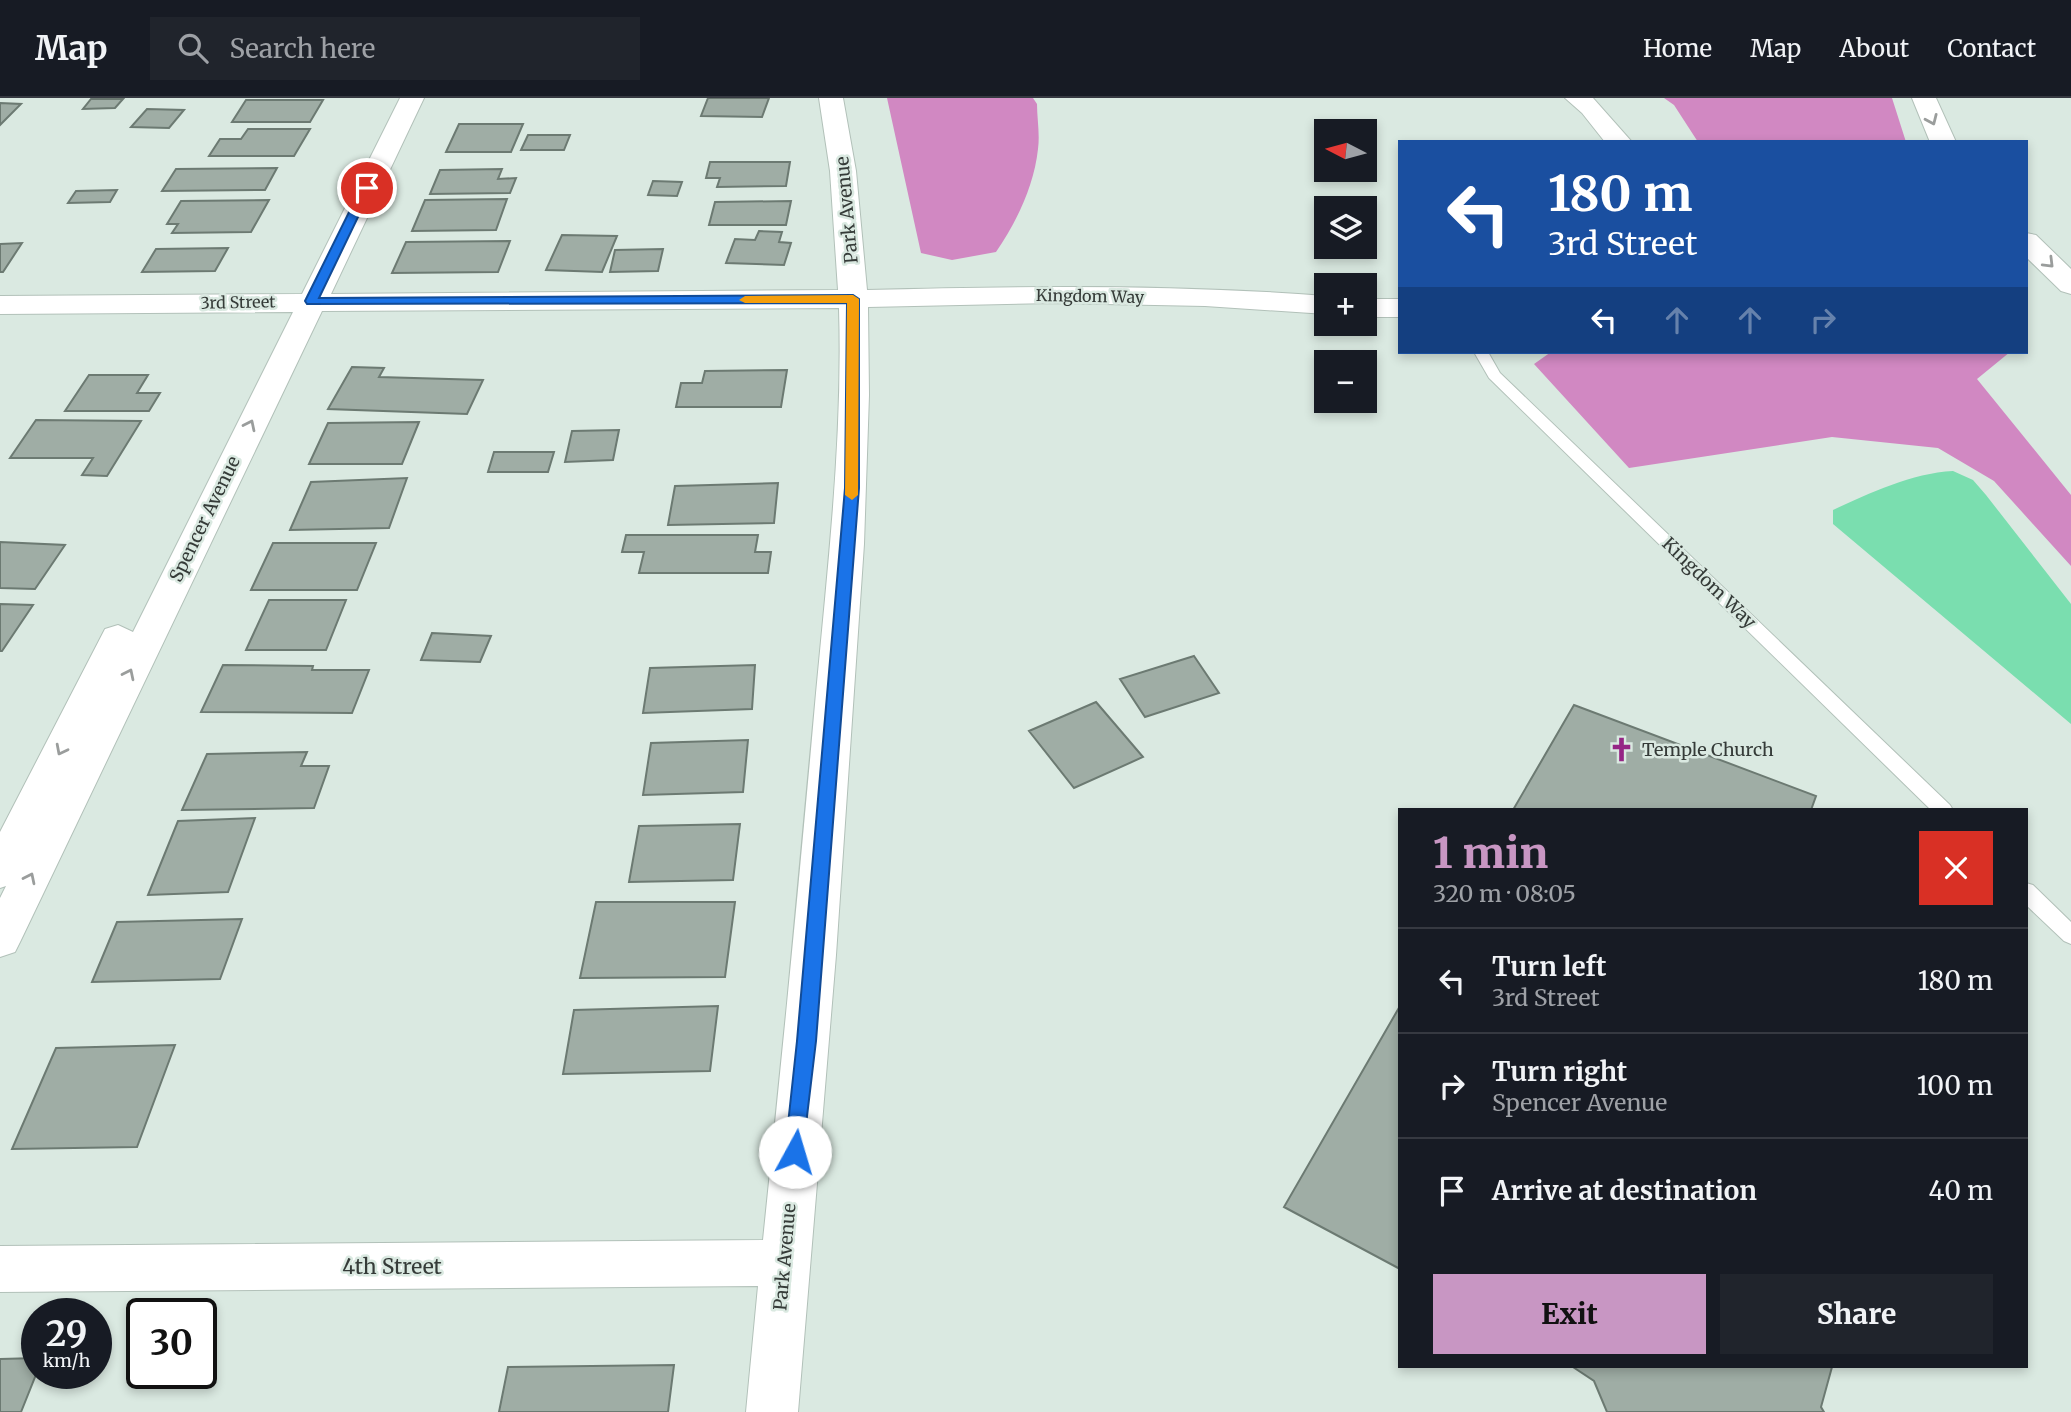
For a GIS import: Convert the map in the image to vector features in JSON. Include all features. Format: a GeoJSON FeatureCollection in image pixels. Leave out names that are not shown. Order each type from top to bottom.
{"type":"FeatureCollection","features":[{"type":"Feature","properties":{"kind":"main road","name":"Spencer Avenue"},"geometry":{"type":"LineString","coordinates":[[0,940],[299,301],[389,98]]}},
{"type":"Feature","properties":{"kind":"main road","name":"Spencer Avenue"},"geometry":{"type":"LineString","coordinates":[[0,872],[299,301],[412,98]]}},
{"type":"Feature","properties":{"kind":"main road","name":"Park Avenue"},"geometry":{"type":"LineString","coordinates":[[772,1412],[783,1263],[807,1041],[852,488],[853,299],[850,219],[841,147],[831,98]]}},
{"type":"Feature","properties":{"kind":"main road"},"geometry":{"type":"LineString","coordinates":[[1577,98],[1591,108],[1617,140]]}},
{"type":"Feature","properties":{"kind":"main road"},"geometry":{"type":"LineString","coordinates":[[1924,98],[1942,140]]}},
{"type":"Feature","properties":{"kind":"main road"},"geometry":{"type":"LineString","coordinates":[[2028,243],[2071,285]]}},
{"type":"Feature","properties":{"kind":"main road","name":"Kingdom Way"},"geometry":{"type":"LineString","coordinates":[[853,299],[1068,295],[1205,298],[1314,304]]}},
{"type":"Feature","properties":{"kind":"main road","name":"3rd Street"},"geometry":{"type":"LineString","coordinates":[[0,305],[853,299]]}},
{"type":"Feature","properties":{"kind":"main road"},"geometry":{"type":"LineString","coordinates":[[1377,308],[1398,309]]}},
{"type":"Feature","properties":{"kind":"main road","name":"4th Street"},"geometry":{"type":"LineString","coordinates":[[0,1269],[783,1263]]}},
{"type":"Feature","properties":{"kind":"lane","name":"Kingdom Way"},"geometry":{"type":"LineString","coordinates":[[1481,354],[1494,375],[1941,808]]}},
{"type":"Feature","properties":{"kind":"lane"},"geometry":{"type":"LineString","coordinates":[[2028,893],[2071,935]]}},
{"type":"Feature","properties":{"kind":"shaded area"},"geometry":{"type":"Polygon","coordinates":[[[887,98],[1033,98],[1037,104],[1039,138],[1033,176],[1017,216],[996,252],[952,260],[921,253],[887,98]]]}},
{"type":"Feature","properties":{"kind":"shaded area"},"geometry":{"type":"Polygon","coordinates":[[[1664,98],[1892,98],[1905,140],[1697,140],[1674,105],[1664,98]]]}},
{"type":"Feature","properties":{"kind":"shaded area"},"geometry":{"type":"Polygon","coordinates":[[[1548,354],[2008,354],[1977,379],[2071,495],[2071,566],[1994,481],[1938,448],[1832,437],[1629,468],[1534,364],[1548,354]]]}},
{"type":"Feature","properties":{"kind":"shaded area"},"geometry":{"type":"Polygon","coordinates":[[[1953,471],[1973,480],[2071,604],[2071,724],[1833,524],[1833,510],[1862,497],[1907,480],[1953,471]]]}},
{"type":"Feature","properties":{"kind":"building"},"geometry":{"type":"Polygon","coordinates":[[[708,98],[769,98],[762,117],[701,116],[708,98]]]}},
{"type":"Feature","properties":{"kind":"building"},"geometry":{"type":"Polygon","coordinates":[[[91,99],[123,99],[115,108],[83,109],[91,99]]]}},
{"type":"Feature","properties":{"kind":"building"},"geometry":{"type":"Polygon","coordinates":[[[246,100],[323,100],[310,122],[232,122],[246,100]]]}},
{"type":"Feature","properties":{"kind":"building"},"geometry":{"type":"Polygon","coordinates":[[[0,103],[21,104],[0,125],[0,103]]]}},
{"type":"Feature","properties":{"kind":"building"},"geometry":{"type":"Polygon","coordinates":[[[147,109],[184,110],[169,128],[131,127],[147,109]]]}},
{"type":"Feature","properties":{"kind":"building"},"geometry":{"type":"Polygon","coordinates":[[[459,124],[523,124],[511,152],[446,152],[459,124]]]}},
{"type":"Feature","properties":{"kind":"building"},"geometry":{"type":"Polygon","coordinates":[[[248,129],[310,129],[294,156],[209,156],[220,139],[241,139],[248,129]]]}},
{"type":"Feature","properties":{"kind":"building"},"geometry":{"type":"Polygon","coordinates":[[[528,135],[570,135],[564,150],[521,150],[528,135]]]}},
{"type":"Feature","properties":{"kind":"building"},"geometry":{"type":"Polygon","coordinates":[[[710,162],[790,162],[786,186],[717,187],[720,178],[706,178],[710,162]]]}},
{"type":"Feature","properties":{"kind":"building"},"geometry":{"type":"Polygon","coordinates":[[[277,168],[265,190],[162,191],[176,169],[277,168]]]}},
{"type":"Feature","properties":{"kind":"building"},"geometry":{"type":"Polygon","coordinates":[[[502,169],[498,179],[516,178],[510,193],[430,194],[440,170],[502,169]]]}},
{"type":"Feature","properties":{"kind":"building"},"geometry":{"type":"Polygon","coordinates":[[[653,181],[682,182],[677,196],[648,195],[653,181]]]}},
{"type":"Feature","properties":{"kind":"building"},"geometry":{"type":"Polygon","coordinates":[[[117,190],[110,202],[68,203],[76,191],[117,190]]]}},
{"type":"Feature","properties":{"kind":"building"},"geometry":{"type":"Polygon","coordinates":[[[507,199],[496,230],[412,231],[425,200],[507,199]]]}},
{"type":"Feature","properties":{"kind":"building"},"geometry":{"type":"Polygon","coordinates":[[[269,200],[251,232],[172,233],[178,224],[167,224],[181,201],[269,200]]]}},
{"type":"Feature","properties":{"kind":"building"},"geometry":{"type":"Polygon","coordinates":[[[791,201],[786,225],[709,225],[715,202],[791,201]]]}},
{"type":"Feature","properties":{"kind":"building"},"geometry":{"type":"Polygon","coordinates":[[[759,231],[782,232],[779,242],[791,243],[784,265],[726,263],[735,239],[755,240],[759,231]]]}},
{"type":"Feature","properties":{"kind":"building"},"geometry":{"type":"Polygon","coordinates":[[[562,235],[617,236],[602,272],[546,270],[562,235]]]}},
{"type":"Feature","properties":{"kind":"building"},"geometry":{"type":"Polygon","coordinates":[[[510,241],[498,272],[392,273],[406,242],[510,241]]]}},
{"type":"Feature","properties":{"kind":"building"},"geometry":{"type":"Polygon","coordinates":[[[22,243],[3,272],[0,272],[0,244],[22,243]]]}},
{"type":"Feature","properties":{"kind":"building"},"geometry":{"type":"Polygon","coordinates":[[[228,248],[215,271],[142,272],[156,249],[228,248]]]}},
{"type":"Feature","properties":{"kind":"building"},"geometry":{"type":"Polygon","coordinates":[[[663,249],[658,271],[610,272],[615,250],[663,249]]]}},
{"type":"Feature","properties":{"kind":"building"},"geometry":{"type":"Polygon","coordinates":[[[352,367],[384,368],[379,377],[483,380],[467,414],[328,409],[352,367]]]}},
{"type":"Feature","properties":{"kind":"building"},"geometry":{"type":"Polygon","coordinates":[[[787,370],[781,407],[676,407],[681,383],[702,383],[705,371],[787,370]]]}},
{"type":"Feature","properties":{"kind":"building"},"geometry":{"type":"Polygon","coordinates":[[[89,375],[148,375],[137,393],[160,393],[149,411],[65,411],[89,375]]]}},
{"type":"Feature","properties":{"kind":"building"},"geometry":{"type":"Polygon","coordinates":[[[36,420],[141,421],[107,476],[82,475],[93,458],[10,458],[36,420]]]}},
{"type":"Feature","properties":{"kind":"building"},"geometry":{"type":"Polygon","coordinates":[[[419,422],[402,464],[309,464],[328,423],[419,422]]]}},
{"type":"Feature","properties":{"kind":"building"},"geometry":{"type":"Polygon","coordinates":[[[619,430],[613,460],[565,462],[572,431],[619,430]]]}},
{"type":"Feature","properties":{"kind":"building"},"geometry":{"type":"Polygon","coordinates":[[[494,452],[554,452],[548,472],[488,472],[494,452]]]}},
{"type":"Feature","properties":{"kind":"building"},"geometry":{"type":"Polygon","coordinates":[[[407,478],[389,528],[290,530],[311,482],[407,478]]]}},
{"type":"Feature","properties":{"kind":"building"},"geometry":{"type":"Polygon","coordinates":[[[778,483],[774,523],[668,525],[675,486],[778,483]]]}},
{"type":"Feature","properties":{"kind":"building"},"geometry":{"type":"Polygon","coordinates":[[[626,535],[758,535],[755,552],[771,552],[768,573],[639,573],[644,552],[622,552],[626,535]]]}},
{"type":"Feature","properties":{"kind":"building"},"geometry":{"type":"Polygon","coordinates":[[[0,542],[65,545],[35,589],[0,588],[0,542]]]}},
{"type":"Feature","properties":{"kind":"building"},"geometry":{"type":"Polygon","coordinates":[[[273,543],[376,543],[357,590],[251,590],[273,543]]]}},
{"type":"Feature","properties":{"kind":"building"},"geometry":{"type":"Polygon","coordinates":[[[269,600],[346,600],[326,650],[246,650],[269,600]]]}},
{"type":"Feature","properties":{"kind":"building"},"geometry":{"type":"Polygon","coordinates":[[[0,604],[33,605],[2,651],[0,651],[0,604]]]}},
{"type":"Feature","properties":{"kind":"building"},"geometry":{"type":"Polygon","coordinates":[[[432,633],[491,636],[480,662],[421,660],[432,633]]]}},
{"type":"Feature","properties":{"kind":"building"},"geometry":{"type":"Polygon","coordinates":[[[1194,656],[1219,693],[1145,717],[1120,679],[1194,656]]]}},
{"type":"Feature","properties":{"kind":"building"},"geometry":{"type":"Polygon","coordinates":[[[223,665],[369,670],[352,713],[201,712],[223,665]]]}},
{"type":"Feature","properties":{"kind":"building"},"geometry":{"type":"Polygon","coordinates":[[[755,665],[752,709],[643,713],[650,668],[755,665]]]}},
{"type":"Feature","properties":{"kind":"building"},"geometry":{"type":"Polygon","coordinates":[[[1096,702],[1143,757],[1074,788],[1029,731],[1096,702]]]}},
{"type":"Feature","properties":{"kind":"building","name":"Temple Church"},"geometry":{"type":"Polygon","coordinates":[[[1574,705],[1816,796],[1812,808],[1514,808],[1574,705]]]}},
{"type":"Feature","properties":{"kind":"building"},"geometry":{"type":"Polygon","coordinates":[[[748,740],[743,792],[643,795],[651,743],[748,740]]]}},
{"type":"Feature","properties":{"kind":"building"},"geometry":{"type":"Polygon","coordinates":[[[307,752],[301,766],[329,766],[314,808],[182,810],[207,754],[307,752]]]}},
{"type":"Feature","properties":{"kind":"building"},"geometry":{"type":"Polygon","coordinates":[[[255,818],[228,892],[148,895],[178,821],[255,818]]]}},
{"type":"Feature","properties":{"kind":"building"},"geometry":{"type":"Polygon","coordinates":[[[740,824],[733,880],[629,882],[639,826],[740,824]]]}},
{"type":"Feature","properties":{"kind":"building"},"geometry":{"type":"Polygon","coordinates":[[[596,902],[735,902],[725,977],[580,978],[596,902]]]}},
{"type":"Feature","properties":{"kind":"building"},"geometry":{"type":"Polygon","coordinates":[[[242,919],[220,979],[92,982],[117,922],[242,919]]]}},
{"type":"Feature","properties":{"kind":"building"},"geometry":{"type":"Polygon","coordinates":[[[718,1006],[710,1071],[563,1074],[574,1010],[718,1006]]]}},
{"type":"Feature","properties":{"kind":"building"},"geometry":{"type":"Polygon","coordinates":[[[1398,1009],[1398,1268],[1284,1207],[1398,1009]]]}},
{"type":"Feature","properties":{"kind":"building"},"geometry":{"type":"Polygon","coordinates":[[[175,1045],[137,1147],[12,1149],[56,1048],[175,1045]]]}},
{"type":"Feature","properties":{"kind":"building"},"geometry":{"type":"Polygon","coordinates":[[[21,1358],[21,1389],[30,1389],[21,1412],[0,1412],[0,1359],[21,1358]]]}},
{"type":"Feature","properties":{"kind":"building"},"geometry":{"type":"Polygon","coordinates":[[[674,1365],[668,1412],[499,1412],[508,1367],[674,1365]]]}},
{"type":"Feature","properties":{"kind":"building"},"geometry":{"type":"Polygon","coordinates":[[[1574,1368],[1832,1368],[1821,1407],[1824,1412],[1607,1412],[1594,1381],[1574,1368]]]}},
{"type":"Feature","properties":{"kind":"slow traffic"},"geometry":{"type":"LineString","coordinates":[[745,300],[853,299],[852,495]]}},
{"type":"Feature","properties":{"kind":"place","name":"Temple Church"},"geometry":{"type":"Point","coordinates":[1622,750]}},
{"type":"Feature","properties":{"kind":"route"},"geometry":{"type":"LineString","coordinates":[[367,188],[311,301],[853,299],[852,488],[807,1041],[795,1152]]}}]}
